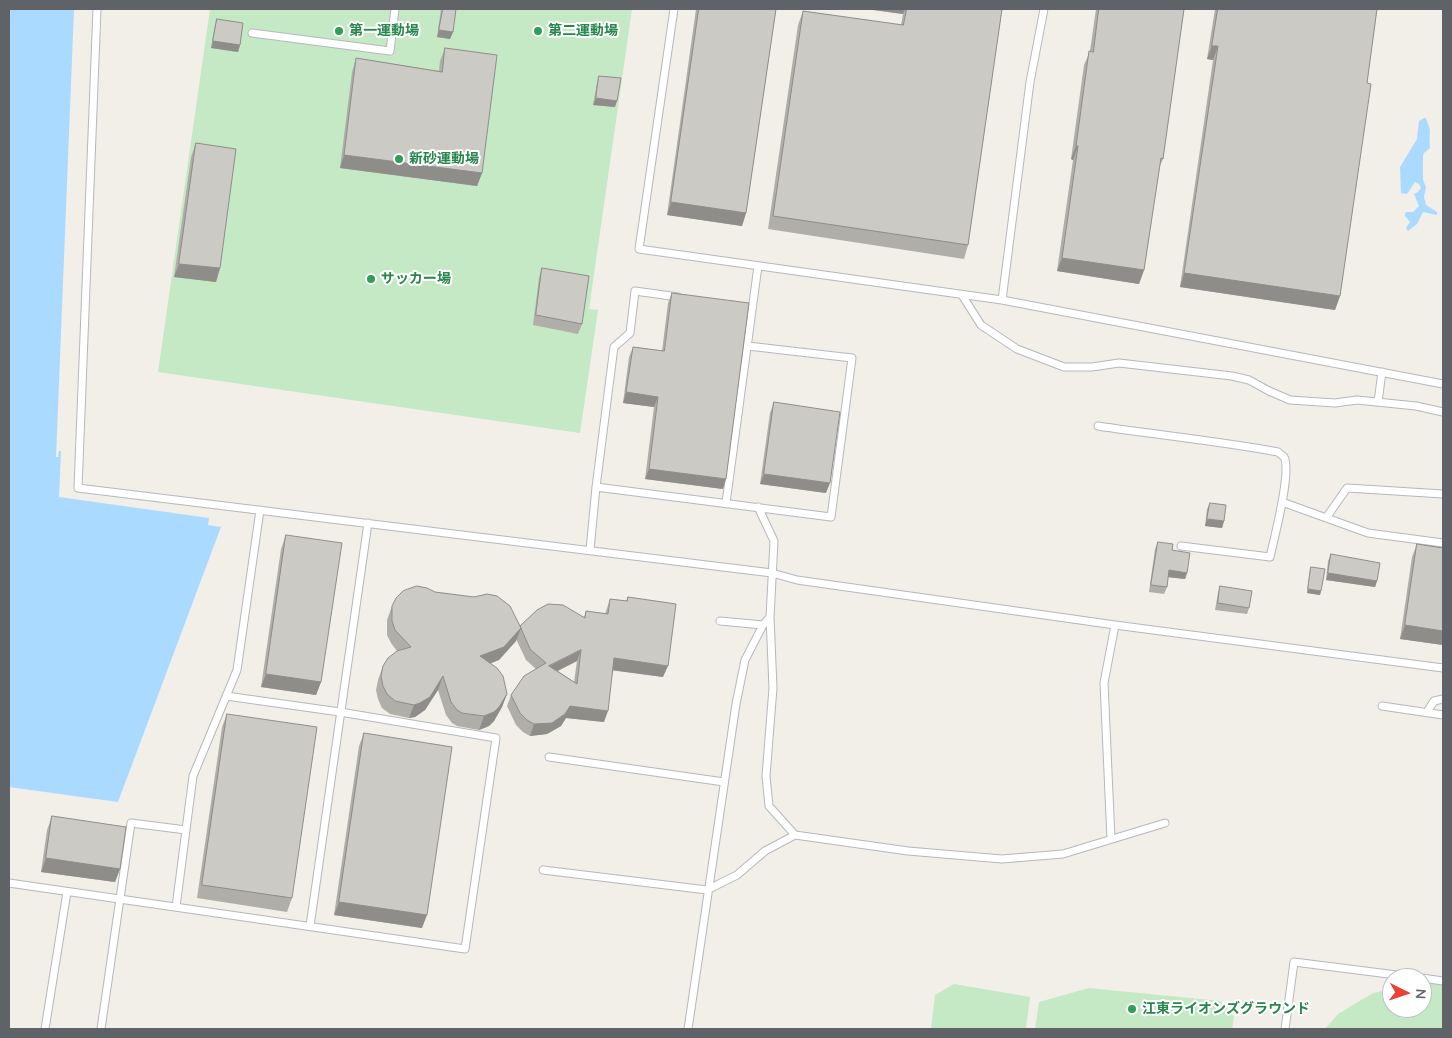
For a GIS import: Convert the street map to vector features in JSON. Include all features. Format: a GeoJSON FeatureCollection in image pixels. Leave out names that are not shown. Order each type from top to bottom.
{"type":"FeatureCollection","features":[{"type":"Feature","properties":{"kind":"lane"},"geometry":{"type":"LineString","coordinates":[[97,9],[78,488],[772,573],[796,580],[1115,625],[1443,668]]}},
{"type":"Feature","properties":{"kind":"lane"},"geometry":{"type":"LineString","coordinates":[[252,33],[390,51],[396,9]]}},
{"type":"Feature","properties":{"kind":"lane"},"geometry":{"type":"LineString","coordinates":[[674,9],[639,249],[1002,300],[1443,384]]}},
{"type":"Feature","properties":{"kind":"lane"},"geometry":{"type":"LineString","coordinates":[[1002,300],[1030,82],[1044,9]]}},
{"type":"Feature","properties":{"kind":"lane"},"geometry":{"type":"LineString","coordinates":[[726,503],[758,266]]}},
{"type":"Feature","properties":{"kind":"lane"},"geometry":{"type":"LineString","coordinates":[[590,550],[614,347],[630,333],[635,291],[684,298]]}},
{"type":"Feature","properties":{"kind":"lane"},"geometry":{"type":"LineString","coordinates":[[962,295],[980,324],[1017,348],[1064,368],[1092,367],[1119,363],[1241,378],[1290,400],[1335,403],[1357,400],[1416,406],[1443,412]]}},
{"type":"Feature","properties":{"kind":"lane"},"geometry":{"type":"LineString","coordinates":[[743,306],[753,307]]}},
{"type":"Feature","properties":{"kind":"lane"},"geometry":{"type":"LineString","coordinates":[[596,487],[831,517],[852,358],[748,346]]}},
{"type":"Feature","properties":{"kind":"lane"},"geometry":{"type":"LineString","coordinates":[[1378,402],[1382,372]]}},
{"type":"Feature","properties":{"kind":"lane"},"geometry":{"type":"LineString","coordinates":[[1098,426],[1184,439],[1230,443],[1278,452],[1284,457],[1286,468],[1282,502],[1270,557],[1182,546]]}},
{"type":"Feature","properties":{"kind":"lane"},"geometry":{"type":"LineString","coordinates":[[1326,518],[1347,488],[1443,494]]}},
{"type":"Feature","properties":{"kind":"lane"},"geometry":{"type":"LineString","coordinates":[[1282,502],[1368,533],[1443,543]]}},
{"type":"Feature","properties":{"kind":"lane"},"geometry":{"type":"LineString","coordinates":[[758,507],[774,541],[770,617],[773,688],[766,776],[769,806],[795,835]]}},
{"type":"Feature","properties":{"kind":"lane"},"geometry":{"type":"LineString","coordinates":[[176,907],[193,776],[237,670],[260,510]]}},
{"type":"Feature","properties":{"kind":"lane"},"geometry":{"type":"LineString","coordinates":[[310,926],[368,523]]}},
{"type":"Feature","properties":{"kind":"lane"},"geometry":{"type":"LineString","coordinates":[[688,1029],[707,890],[744,660],[763,625],[770,617]]}},
{"type":"Feature","properties":{"kind":"lane"},"geometry":{"type":"LineString","coordinates":[[720,621],[763,625]]}},
{"type":"Feature","properties":{"kind":"lane"},"geometry":{"type":"LineString","coordinates":[[1111,839],[1104,683],[1115,625]]}},
{"type":"Feature","properties":{"kind":"lane"},"geometry":{"type":"LineString","coordinates":[[9,883],[465,949],[496,738],[340,712],[226,696]]}},
{"type":"Feature","properties":{"kind":"lane"},"geometry":{"type":"LineString","coordinates":[[1428,712],[1434,701],[1443,699]]}},
{"type":"Feature","properties":{"kind":"lane"},"geometry":{"type":"LineString","coordinates":[[1382,706],[1443,715]]}},
{"type":"Feature","properties":{"kind":"lane"},"geometry":{"type":"LineString","coordinates":[[549,757],[724,782]]}},
{"type":"Feature","properties":{"kind":"lane"},"geometry":{"type":"LineString","coordinates":[[544,870],[707,890],[737,875],[765,851],[795,835],[908,851],[1002,859],[1063,854],[1165,822]]}},
{"type":"Feature","properties":{"kind":"lane"},"geometry":{"type":"LineString","coordinates":[[101,1029],[131,823],[186,830]]}},
{"type":"Feature","properties":{"kind":"lane"},"geometry":{"type":"LineString","coordinates":[[45,1029],[67,892]]}},
{"type":"Feature","properties":{"kind":"lane"},"geometry":{"type":"LineString","coordinates":[[1285,1029],[1294,962],[1382,973]]}},
{"type":"Feature","properties":{"kind":"green space","name":"新砂運動場"},"geometry":{"type":"Polygon","coordinates":[[[210,9],[632,9],[589,309],[598,310],[580,433],[158,372],[210,9]]]}},
{"type":"Feature","properties":{"kind":"green space"},"geometry":{"type":"Polygon","coordinates":[[[1443,982],[1443,1029],[1325,1029],[1338,1014],[1373,993],[1382,991],[1382,1018],[1432,1018],[1432,983],[1443,982]]]}},
{"type":"Feature","properties":{"kind":"green space"},"geometry":{"type":"Polygon","coordinates":[[[954,984],[1030,997],[1026,1029],[931,1029],[935,995],[954,984]]]}},
{"type":"Feature","properties":{"kind":"green space","name":"江東ライオンズグラウンド"},"geometry":{"type":"Polygon","coordinates":[[[1089,988],[1220,1001],[1234,1017],[1232,1029],[1035,1029],[1039,1002],[1089,988]]]}},
{"type":"Feature","properties":{"kind":"water"},"geometry":{"type":"Polygon","coordinates":[[[9,9],[74,9],[56,457],[58,457],[59,451],[61,451],[59,497],[209,518],[208,525],[221,527],[118,802],[9,787],[9,9]]]}},
{"type":"Feature","properties":{"kind":"water"},"geometry":{"type":"Polygon","coordinates":[[[1426,118],[1430,130],[1430,148],[1423,156],[1423,180],[1426,187],[1424,197],[1426,205],[1437,212],[1437,215],[1423,212],[1417,224],[1408,231],[1406,228],[1410,222],[1405,213],[1413,212],[1419,206],[1414,194],[1421,188],[1415,182],[1407,194],[1401,193],[1400,167],[1417,139],[1419,121],[1426,118]]]}},
{"type":"Feature","properties":{"kind":"building"},"geometry":{"type":"Polygon","coordinates":[[[443,9],[456,9],[453,32],[439,30],[443,9]]]}},
{"type":"Feature","properties":{"kind":"building"},"geometry":{"type":"Polygon","coordinates":[[[699,9],[776,9],[746,213],[671,202],[699,9]]]}},
{"type":"Feature","properties":{"kind":"building"},"geometry":{"type":"Polygon","coordinates":[[[907,9],[1002,9],[968,245],[773,216],[803,11],[903,25],[907,9]]]}},
{"type":"Feature","properties":{"kind":"building"},"geometry":{"type":"Polygon","coordinates":[[[1099,9],[1184,9],[1163,159],[1161,158],[1144,270],[1062,258],[1089,51],[1093,52],[1099,9]]]}},
{"type":"Feature","properties":{"kind":"building"},"geometry":{"type":"Polygon","coordinates":[[[1218,9],[1377,9],[1367,83],[1371,84],[1340,296],[1184,273],[1218,46],[1212,46],[1218,9]]]}},
{"type":"Feature","properties":{"kind":"building"},"geometry":{"type":"Polygon","coordinates":[[[217,19],[243,23],[240,45],[213,41],[217,19]]]}},
{"type":"Feature","properties":{"kind":"building"},"geometry":{"type":"Polygon","coordinates":[[[445,48],[497,55],[482,173],[344,155],[356,58],[442,72],[445,48]]]}},
{"type":"Feature","properties":{"kind":"building"},"geometry":{"type":"Polygon","coordinates":[[[599,76],[621,78],[617,101],[596,98],[599,76]]]}},
{"type":"Feature","properties":{"kind":"building"},"geometry":{"type":"Polygon","coordinates":[[[196,143],[236,149],[220,268],[179,264],[196,143]]]}},
{"type":"Feature","properties":{"kind":"building"},"geometry":{"type":"Polygon","coordinates":[[[542,268],[589,276],[582,324],[536,315],[542,268]]]}},
{"type":"Feature","properties":{"kind":"building"},"geometry":{"type":"Polygon","coordinates":[[[672,293],[749,303],[726,479],[649,469],[658,397],[626,392],[633,347],[664,351],[672,293]]]}},
{"type":"Feature","properties":{"kind":"building"},"geometry":{"type":"Polygon","coordinates":[[[774,402],[840,412],[830,483],[764,474],[774,402]]]}},
{"type":"Feature","properties":{"kind":"building"},"geometry":{"type":"Polygon","coordinates":[[[1210,503],[1226,505],[1224,521],[1207,519],[1210,503]]]}},
{"type":"Feature","properties":{"kind":"building"},"geometry":{"type":"Polygon","coordinates":[[[286,535],[342,543],[321,682],[266,674],[286,535]]]}},
{"type":"Feature","properties":{"kind":"building"},"geometry":{"type":"Polygon","coordinates":[[[1158,542],[1173,544],[1172,550],[1190,553],[1187,573],[1169,570],[1167,587],[1151,585],[1158,542]]]}},
{"type":"Feature","properties":{"kind":"building"},"geometry":{"type":"Polygon","coordinates":[[[1417,544],[1443,548],[1443,631],[1405,625],[1417,544]]]}},
{"type":"Feature","properties":{"kind":"building"},"geometry":{"type":"Polygon","coordinates":[[[1331,554],[1380,563],[1377,581],[1328,573],[1331,554]]]}},
{"type":"Feature","properties":{"kind":"building"},"geometry":{"type":"Polygon","coordinates":[[[1311,567],[1325,569],[1321,591],[1308,589],[1311,567]]]}},
{"type":"Feature","properties":{"kind":"building"},"geometry":{"type":"Polygon","coordinates":[[[417,586],[435,592],[474,597],[487,594],[497,596],[510,606],[521,628],[504,647],[480,656],[497,668],[503,676],[507,694],[494,712],[484,716],[462,713],[457,710],[451,702],[443,676],[430,697],[414,705],[395,701],[387,694],[381,676],[383,666],[388,658],[397,651],[411,647],[395,630],[392,621],[392,606],[396,598],[403,591],[417,586]]]}},
{"type":"Feature","properties":{"kind":"building"},"geometry":{"type":"Polygon","coordinates":[[[1220,586],[1252,591],[1249,608],[1218,603],[1220,586]]]}},
{"type":"Feature","properties":{"kind":"building"},"geometry":{"type":"Polygon","coordinates":[[[628,597],[676,604],[668,666],[614,658],[608,711],[570,706],[565,714],[552,723],[534,724],[527,720],[520,713],[511,695],[524,676],[546,663],[530,649],[520,626],[537,610],[548,604],[563,605],[585,618],[586,611],[608,614],[610,599],[627,601],[628,597]],[[581,650],[549,666],[577,684],[581,650]]]}},
{"type":"Feature","properties":{"kind":"building"},"geometry":{"type":"Polygon","coordinates":[[[227,714],[317,727],[292,898],[202,885],[227,714]]]}},
{"type":"Feature","properties":{"kind":"building"},"geometry":{"type":"Polygon","coordinates":[[[364,733],[452,747],[427,915],[339,902],[364,733]]]}},
{"type":"Feature","properties":{"kind":"building"},"geometry":{"type":"Polygon","coordinates":[[[52,816],[126,827],[120,869],[46,858],[52,816]]]}},
{"type":"Feature","properties":{"kind":"place","name":"第一運動場"},"geometry":{"type":"Point","coordinates":[339,31]}},
{"type":"Feature","properties":{"kind":"place","name":"第二運動場"},"geometry":{"type":"Point","coordinates":[538,31]}},
{"type":"Feature","properties":{"kind":"place","name":"新砂運動場"},"geometry":{"type":"Point","coordinates":[399,159]}},
{"type":"Feature","properties":{"kind":"place","name":"サッカー場"},"geometry":{"type":"Point","coordinates":[371,279]}},
{"type":"Feature","properties":{"kind":"place","name":"江東ライオンズグラウンド"},"geometry":{"type":"Point","coordinates":[1132,1009]}}]}
